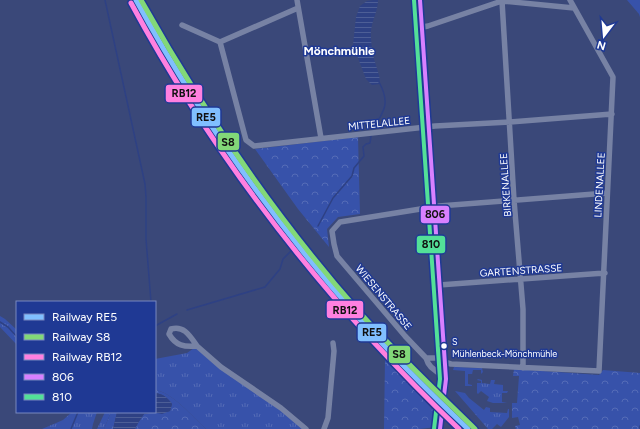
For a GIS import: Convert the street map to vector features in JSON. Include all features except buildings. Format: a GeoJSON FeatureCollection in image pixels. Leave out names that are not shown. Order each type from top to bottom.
{"type":"FeatureCollection","features":[{"type":"Feature","properties":{"kind":"street"},"geometry":{"type":"LineString","coordinates":[[297,0],[321,138]]}},
{"type":"Feature","properties":{"kind":"street"},"geometry":{"type":"LineString","coordinates":[[420,0],[446,375],[446,388],[440,416],[440,429]]}},
{"type":"Feature","properties":{"kind":"street"},"geometry":{"type":"LineString","coordinates":[[423,27],[502,0],[574,8]]}},
{"type":"Feature","properties":{"kind":"street","name":"BIRKENALLEE"},"geometry":{"type":"LineString","coordinates":[[502,0],[514,200],[523,310],[523,368]]}},
{"type":"Feature","properties":{"kind":"street","name":"LINDENALLEE"},"geometry":{"type":"LineString","coordinates":[[523,368],[599,371],[605,273],[607,193],[613,77],[570,0]]}},
{"type":"Feature","properties":{"kind":"street"},"geometry":{"type":"LineString","coordinates":[[182,25],[220,42],[298,8]]}},
{"type":"Feature","properties":{"kind":"street","name":"MITTELALLEE"},"geometry":{"type":"LineString","coordinates":[[220,42],[246,140],[254,146],[429,127],[612,114]]}},
{"type":"Feature","properties":{"kind":"street"},"geometry":{"type":"LineString","coordinates":[[435,208],[468,203],[607,193]]}},
{"type":"Feature","properties":{"kind":"street","name":"WIESENSTRASSE"},"geometry":{"type":"LineString","coordinates":[[435,208],[340,222],[332,231],[337,256],[405,336],[426,358],[428,363],[442,375],[446,375]]}},
{"type":"Feature","properties":{"kind":"street","name":"GARTENSTRASSE"},"geometry":{"type":"LineString","coordinates":[[439,285],[605,273]]}},
{"type":"Feature","properties":{"kind":"street"},"geometry":{"type":"LineString","coordinates":[[197,346],[182,346],[173,341],[169,334],[171,329],[176,327],[183,329],[197,346],[221,367],[281,408],[306,429]]}},
{"type":"Feature","properties":{"kind":"street"},"geometry":{"type":"LineString","coordinates":[[324,429],[328,418],[334,351],[333,343]]}},
{"type":"Feature","properties":{"kind":"street"},"geometry":{"type":"LineString","coordinates":[[426,358],[438,358],[444,362],[452,364],[523,368]]}},
{"type":"Feature","properties":{"kind":"green space"},"geometry":{"type":"Polygon","coordinates":[[[627,0],[640,0],[640,17],[639,14],[627,0]]]}},
{"type":"Feature","properties":{"kind":"green space"},"geometry":{"type":"Polygon","coordinates":[[[358,137],[360,214],[338,217],[327,229],[329,247],[298,209],[255,149],[358,137]]]}},
{"type":"Feature","properties":{"kind":"green space"},"geometry":{"type":"Polygon","coordinates":[[[0,316],[16,329],[16,344],[0,327],[0,316]]]}},
{"type":"Feature","properties":{"kind":"green space"},"geometry":{"type":"Polygon","coordinates":[[[197,346],[304,429],[206,429],[175,400],[168,395],[156,390],[156,359],[187,353],[197,346]]]}},
{"type":"Feature","properties":{"kind":"green space"},"geometry":{"type":"Polygon","coordinates":[[[385,359],[436,413],[437,427],[419,429],[384,429],[385,359]]]}},
{"type":"Feature","properties":{"kind":"green space"},"geometry":{"type":"Polygon","coordinates":[[[454,367],[482,368],[483,372],[481,374],[481,370],[473,370],[472,374],[468,374],[468,384],[472,386],[465,386],[465,371],[453,370],[454,367]]]}},
{"type":"Feature","properties":{"kind":"green space"},"geometry":{"type":"Polygon","coordinates":[[[514,369],[599,375],[603,370],[640,373],[640,429],[516,429],[515,426],[520,425],[518,417],[512,418],[512,403],[517,403],[519,376],[513,376],[514,369]]]}},
{"type":"Feature","properties":{"kind":"green space"},"geometry":{"type":"Polygon","coordinates":[[[477,380],[482,380],[482,383],[490,384],[491,380],[495,380],[494,384],[503,385],[503,391],[508,391],[507,393],[502,393],[502,402],[507,403],[493,403],[487,401],[489,397],[481,391],[478,394],[477,383],[481,383],[481,381],[477,380]]]}},
{"type":"Feature","properties":{"kind":"green space"},"geometry":{"type":"Polygon","coordinates":[[[156,390],[168,395],[175,400],[206,429],[135,429],[144,414],[170,411],[172,404],[165,396],[156,393],[156,390]]]}},
{"type":"Feature","properties":{"kind":"green space"},"geometry":{"type":"Polygon","coordinates":[[[455,391],[465,393],[484,410],[486,407],[490,408],[490,412],[507,413],[509,409],[509,417],[501,427],[497,424],[492,429],[488,429],[455,391]]]}},
{"type":"Feature","properties":{"kind":"green space"},"geometry":{"type":"Polygon","coordinates":[[[71,413],[97,413],[92,429],[42,429],[63,420],[71,413]]]}},
{"type":"Feature","properties":{"kind":"green space"},"geometry":{"type":"Polygon","coordinates":[[[105,413],[111,413],[104,429],[97,429],[105,413]]]}},
{"type":"Feature","properties":{"kind":"green space"},"geometry":{"type":"Polygon","coordinates":[[[111,413],[117,413],[113,429],[104,429],[111,413]]]}},
{"type":"Feature","properties":{"kind":"shaded area"},"geometry":{"type":"Polygon","coordinates":[[[378,0],[371,38],[373,56],[379,75],[380,84],[372,85],[366,79],[353,45],[356,17],[360,6],[367,1],[378,0]]]}},
{"type":"Feature","properties":{"kind":"shaded area"},"geometry":{"type":"Polygon","coordinates":[[[156,393],[163,395],[172,404],[170,411],[162,414],[156,413],[156,393]]]}},
{"type":"Feature","properties":{"kind":"shaded area"},"geometry":{"type":"Polygon","coordinates":[[[117,413],[148,413],[144,414],[135,429],[113,429],[117,413]]]}},
{"type":"Feature","properties":{"kind":"waterway"},"geometry":{"type":"LineString","coordinates":[[105,0],[145,184],[146,239],[151,301]]}},
{"type":"Feature","properties":{"kind":"waterway"},"geometry":{"type":"LineString","coordinates":[[374,128],[385,106],[384,95],[379,82]]}},
{"type":"Feature","properties":{"kind":"waterway"},"geometry":{"type":"LineString","coordinates":[[318,226],[333,198],[352,176],[354,168],[364,156],[363,147],[370,143],[371,136]]}},
{"type":"Feature","properties":{"kind":"waterway"},"geometry":{"type":"LineString","coordinates":[[187,310],[265,287],[280,269],[283,259],[292,250]]}},
{"type":"Feature","properties":{"kind":"waterway"},"geometry":{"type":"LineString","coordinates":[[156,325],[177,314]]}},
{"type":"Feature","properties":{"kind":"waterway"},"geometry":{"type":"LineString","coordinates":[[0,322],[8,327],[16,336]]}},
{"type":"Feature","properties":{"kind":"waterway"},"geometry":{"type":"LineString","coordinates":[[71,429],[78,413]]}},
{"type":"Feature","properties":{"kind":"rail line","name":"RE5"},"geometry":{"type":"LineString","coordinates":[[136,0],[185,84],[211,125],[266,204],[296,243],[371,332],[468,429]]}},
{"type":"Feature","properties":{"kind":"rail line","name":"S8"},"geometry":{"type":"LineString","coordinates":[[141,0],[215,123],[299,240],[360,313],[475,429]]}},
{"type":"Feature","properties":{"kind":"rail line","name":"RB12"},"geometry":{"type":"LineString","coordinates":[[131,3],[200,120],[278,229],[364,332],[459,429]]}},
{"type":"Feature","properties":{"kind":"transit line","name":"810"},"geometry":{"type":"LineString","coordinates":[[414,0],[440,379],[434,429]]}},
{"type":"Feature","properties":{"kind":"transit line","name":"806"},"geometry":{"type":"LineString","coordinates":[[420,0],[446,379],[440,429]]}},
{"type":"Feature","properties":{"kind":"place","name":"S Mühlenbeck-Mönchmühle"},"geometry":{"type":"Point","coordinates":[444,346]}},
{"type":"Feature","properties":{"kind":"district","name":"Mönchmühle"},"geometry":{"type":"Point","coordinates":[339,51]}}]}
